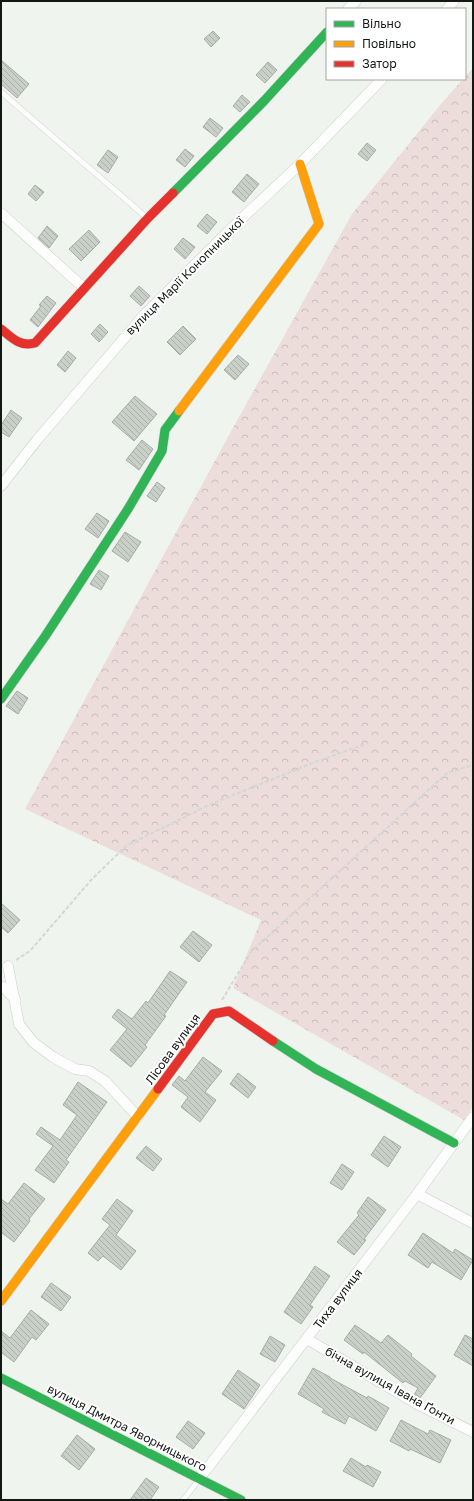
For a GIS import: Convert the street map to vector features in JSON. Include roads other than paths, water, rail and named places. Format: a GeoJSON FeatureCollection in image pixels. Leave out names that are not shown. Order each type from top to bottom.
{"type":"FeatureCollection","features":[{"type":"Feature","properties":{"kind":"street"},"geometry":{"type":"LineString","coordinates":[[1,329],[20,344],[28,346],[35,343],[148,218],[264,101],[326,33]]}},
{"type":"Feature","properties":{"kind":"street","name":"вулиця Марії Конопницької"},"geometry":{"type":"LineString","coordinates":[[1,486],[144,315],[300,164],[381,80]]}},
{"type":"Feature","properties":{"kind":"street"},"geometry":{"type":"LineString","coordinates":[[1,699],[46,635],[128,509],[162,451],[165,430],[312,235],[318,224],[300,164]]}},
{"type":"Feature","properties":{"kind":"street"},"geometry":{"type":"LineString","coordinates":[[1,213],[84,288]]}},
{"type":"Feature","properties":{"kind":"street"},"geometry":{"type":"LineString","coordinates":[[8,966],[19,1024],[33,1042],[53,1057],[75,1069],[89,1071],[105,1081],[138,1118]]}},
{"type":"Feature","properties":{"kind":"street"},"geometry":{"type":"LineString","coordinates":[[1,987],[3,987],[15,999]]}},
{"type":"Feature","properties":{"kind":"street","name":"Лісова вулиця"},"geometry":{"type":"LineString","coordinates":[[1,1301],[138,1118],[213,1014],[229,1011],[316,1069],[454,1143]]}},
{"type":"Feature","properties":{"kind":"street","name":"Тиха вулиця"},"geometry":{"type":"LineString","coordinates":[[200,1478],[417,1194],[473,1117]]}},
{"type":"Feature","properties":{"kind":"street"},"geometry":{"type":"LineString","coordinates":[[417,1194],[473,1223]]}},
{"type":"Feature","properties":{"kind":"street","name":"бічна вулиця Івана Ґонти"},"geometry":{"type":"LineString","coordinates":[[307,1339],[417,1404],[473,1432]]}},
{"type":"Feature","properties":{"kind":"street","name":"вулиця Дмитра Яворницького"},"geometry":{"type":"LineString","coordinates":[[1,1378],[241,1500]]}},
{"type":"Feature","properties":{"kind":"lane"},"geometry":{"type":"LineString","coordinates":[[1,92],[148,218]]}},
{"type":"Feature","properties":{"kind":"lane"},"geometry":{"type":"LineString","coordinates":[[183,1500],[200,1478]]}}]}
